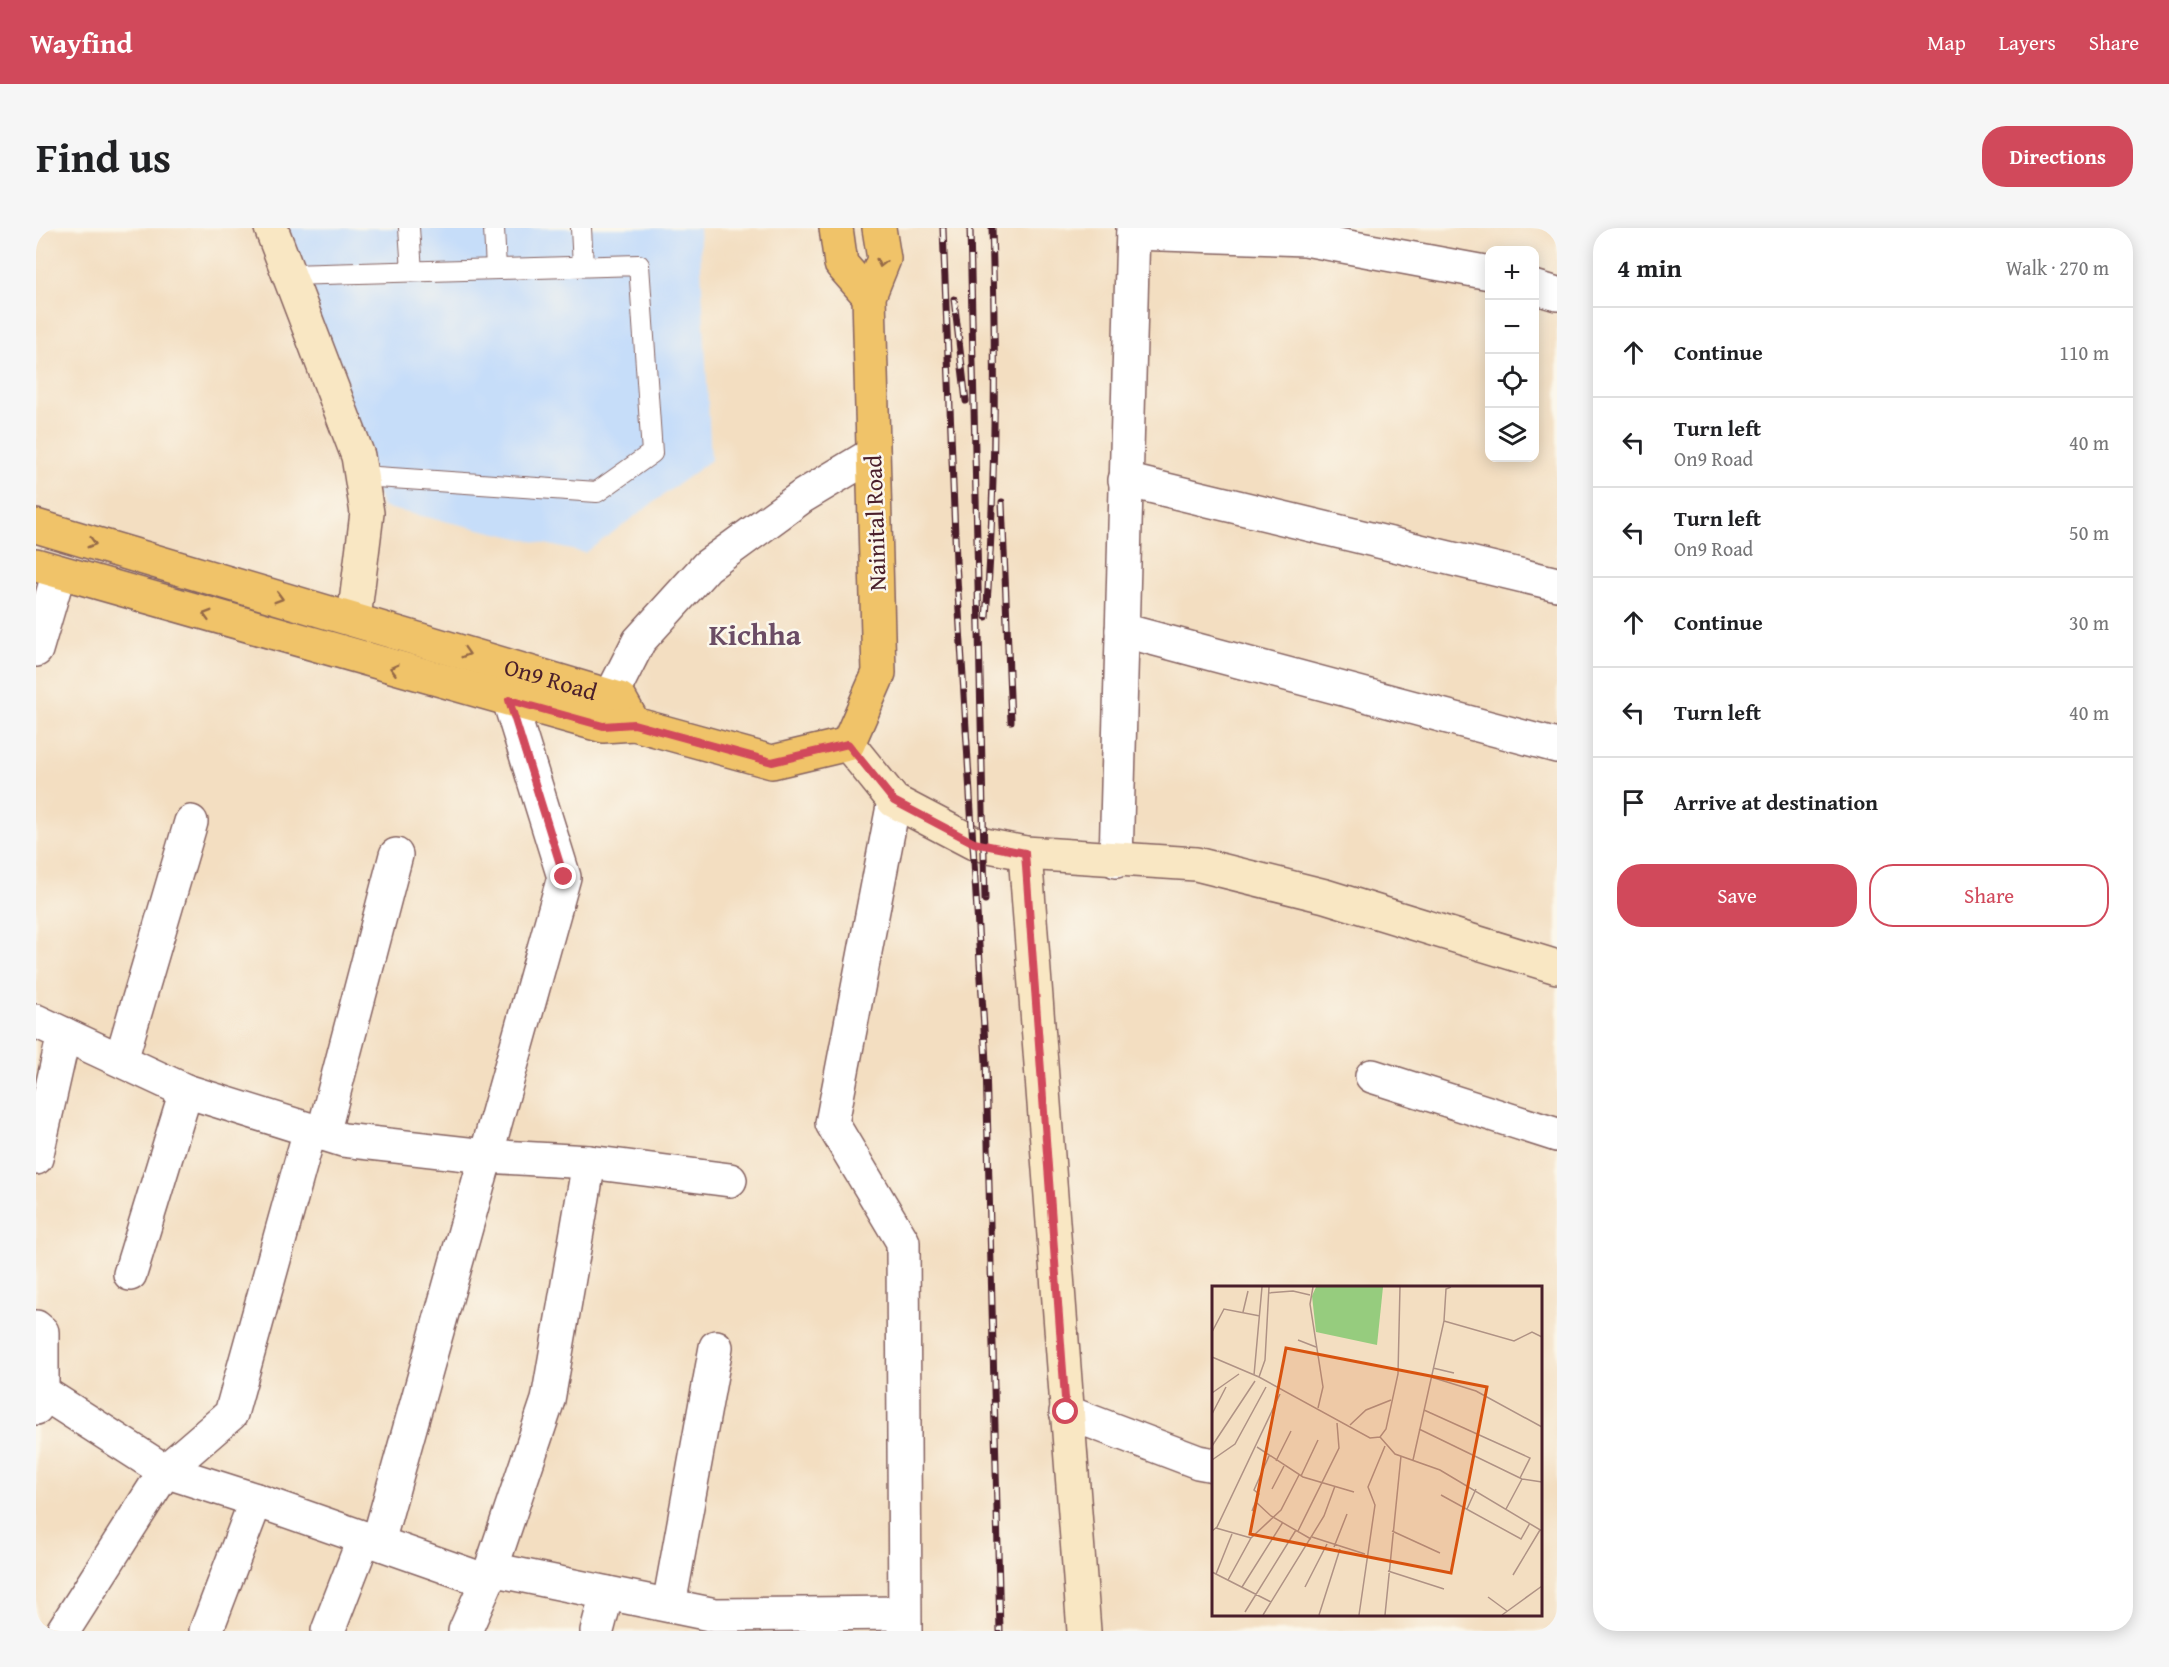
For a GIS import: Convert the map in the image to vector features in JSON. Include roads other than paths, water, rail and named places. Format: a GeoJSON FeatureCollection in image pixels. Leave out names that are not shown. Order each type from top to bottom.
{"type":"FeatureCollection","features":[{"type":"Feature","properties":{"kind":"main road"},"geometry":{"type":"LineString","coordinates":[[836,228],[841,264],[869,296]]}},
{"type":"Feature","properties":{"kind":"main road","name":"Nainital Road"},"geometry":{"type":"LineString","coordinates":[[848,744],[879,673],[869,296],[884,259],[879,228]]}},
{"type":"Feature","properties":{"kind":"main road","name":"On9 Road"},"geometry":{"type":"LineString","coordinates":[[36,526],[611,696],[620,699],[634,724]]}},
{"type":"Feature","properties":{"kind":"main road"},"geometry":{"type":"LineString","coordinates":[[48,569],[603,726],[634,724],[772,762],[848,744]]}},
{"type":"Feature","properties":{"kind":"street"},"geometry":{"type":"LineString","coordinates":[[271,228],[358,456],[368,513],[354,620]]}},
{"type":"Feature","properties":{"kind":"street"},"geometry":{"type":"LineString","coordinates":[[1116,861],[1133,230],[1305,239],[1485,272]]}},
{"type":"Feature","properties":{"kind":"street"},"geometry":{"type":"LineString","coordinates":[[1539,289],[1557,294]]}},
{"type":"Feature","properties":{"kind":"street"},"geometry":{"type":"LineString","coordinates":[[611,696],[639,641],[707,566],[803,496],[873,454]]}},
{"type":"Feature","properties":{"kind":"street"},"geometry":{"type":"LineString","coordinates":[[1125,480],[1557,584]]}},
{"type":"Feature","properties":{"kind":"street"},"geometry":{"type":"LineString","coordinates":[[36,650],[48,569]]}},
{"type":"Feature","properties":{"kind":"street"},"geometry":{"type":"LineString","coordinates":[[1122,630],[1557,746]]}},
{"type":"Feature","properties":{"kind":"street"},"geometry":{"type":"LineString","coordinates":[[328,1631],[371,1540],[485,1156],[564,877],[509,700]]}},
{"type":"Feature","properties":{"kind":"street"},"geometry":{"type":"LineString","coordinates":[[848,744],[894,801],[974,843],[1025,853],[1116,861],[1196,864],[1325,896],[1557,967]]}},
{"type":"Feature","properties":{"kind":"street"},"geometry":{"type":"LineString","coordinates":[[36,1327],[42,1332],[39,1400],[165,1471],[371,1540],[489,1575],[669,1605],[715,1623],[904,1622],[903,1242],[832,1123],[894,801]]}},
{"type":"Feature","properties":{"kind":"street"},"geometry":{"type":"LineString","coordinates":[[121,1060],[191,822]]}},
{"type":"Feature","properties":{"kind":"street"},"geometry":{"type":"LineString","coordinates":[[1025,853],[1084,1631]]}},
{"type":"Feature","properties":{"kind":"street"},"geometry":{"type":"LineString","coordinates":[[63,1631],[165,1471],[231,1414],[396,855]]}},
{"type":"Feature","properties":{"kind":"street"},"geometry":{"type":"LineString","coordinates":[[36,1158],[50,1027],[186,1091],[343,1140],[485,1156],[589,1162],[730,1180]]}},
{"type":"Feature","properties":{"kind":"street"},"geometry":{"type":"LineString","coordinates":[[1372,1076],[1557,1135]]}},
{"type":"Feature","properties":{"kind":"street"},"geometry":{"type":"LineString","coordinates":[[130,1274],[186,1091]]}},
{"type":"Feature","properties":{"kind":"street"},"geometry":{"type":"LineString","coordinates":[[465,1631],[489,1575],[548,1400],[589,1162]]}},
{"type":"Feature","properties":{"kind":"street"},"geometry":{"type":"LineString","coordinates":[[669,1605],[716,1347]]}},
{"type":"Feature","properties":{"kind":"street"},"geometry":{"type":"LineString","coordinates":[[1066,1412],[1198,1462],[1212,1465]]}},
{"type":"Feature","properties":{"kind":"street"},"geometry":{"type":"LineString","coordinates":[[206,1631],[256,1500]]}},
{"type":"Feature","properties":{"kind":"street"},"geometry":{"type":"LineString","coordinates":[[597,1631],[607,1593]]}},
{"type":"Feature","properties":{"kind":"lane"},"geometry":{"type":"LineString","coordinates":[[410,228],[412,271]]}},
{"type":"Feature","properties":{"kind":"lane"},"geometry":{"type":"LineString","coordinates":[[494,228],[496,268]]}},
{"type":"Feature","properties":{"kind":"lane"},"geometry":{"type":"LineString","coordinates":[[580,228],[583,266]]}},
{"type":"Feature","properties":{"kind":"lane"},"geometry":{"type":"LineString","coordinates":[[289,275],[639,265],[652,453],[597,492],[362,476]]}},
{"type":"Feature","properties":{"kind":"railway"},"geometry":{"type":"LineString","coordinates":[[943,228],[956,561],[986,1062],[1000,1631]]}},
{"type":"Feature","properties":{"kind":"railway"},"geometry":{"type":"LineString","coordinates":[[970,228],[985,900]]}},
{"type":"Feature","properties":{"kind":"railway"},"geometry":{"type":"LineString","coordinates":[[986,617],[992,520],[994,422],[992,228]]}},
{"type":"Feature","properties":{"kind":"railway"},"geometry":{"type":"LineString","coordinates":[[954,299],[966,401]]}},
{"type":"Feature","properties":{"kind":"railway"},"geometry":{"type":"LineString","coordinates":[[1002,502],[1011,721]]}},
{"type":"Feature","properties":{"kind":"district","name":"Kichha"},"geometry":{"type":"Point","coordinates":[755,634]}}]}
